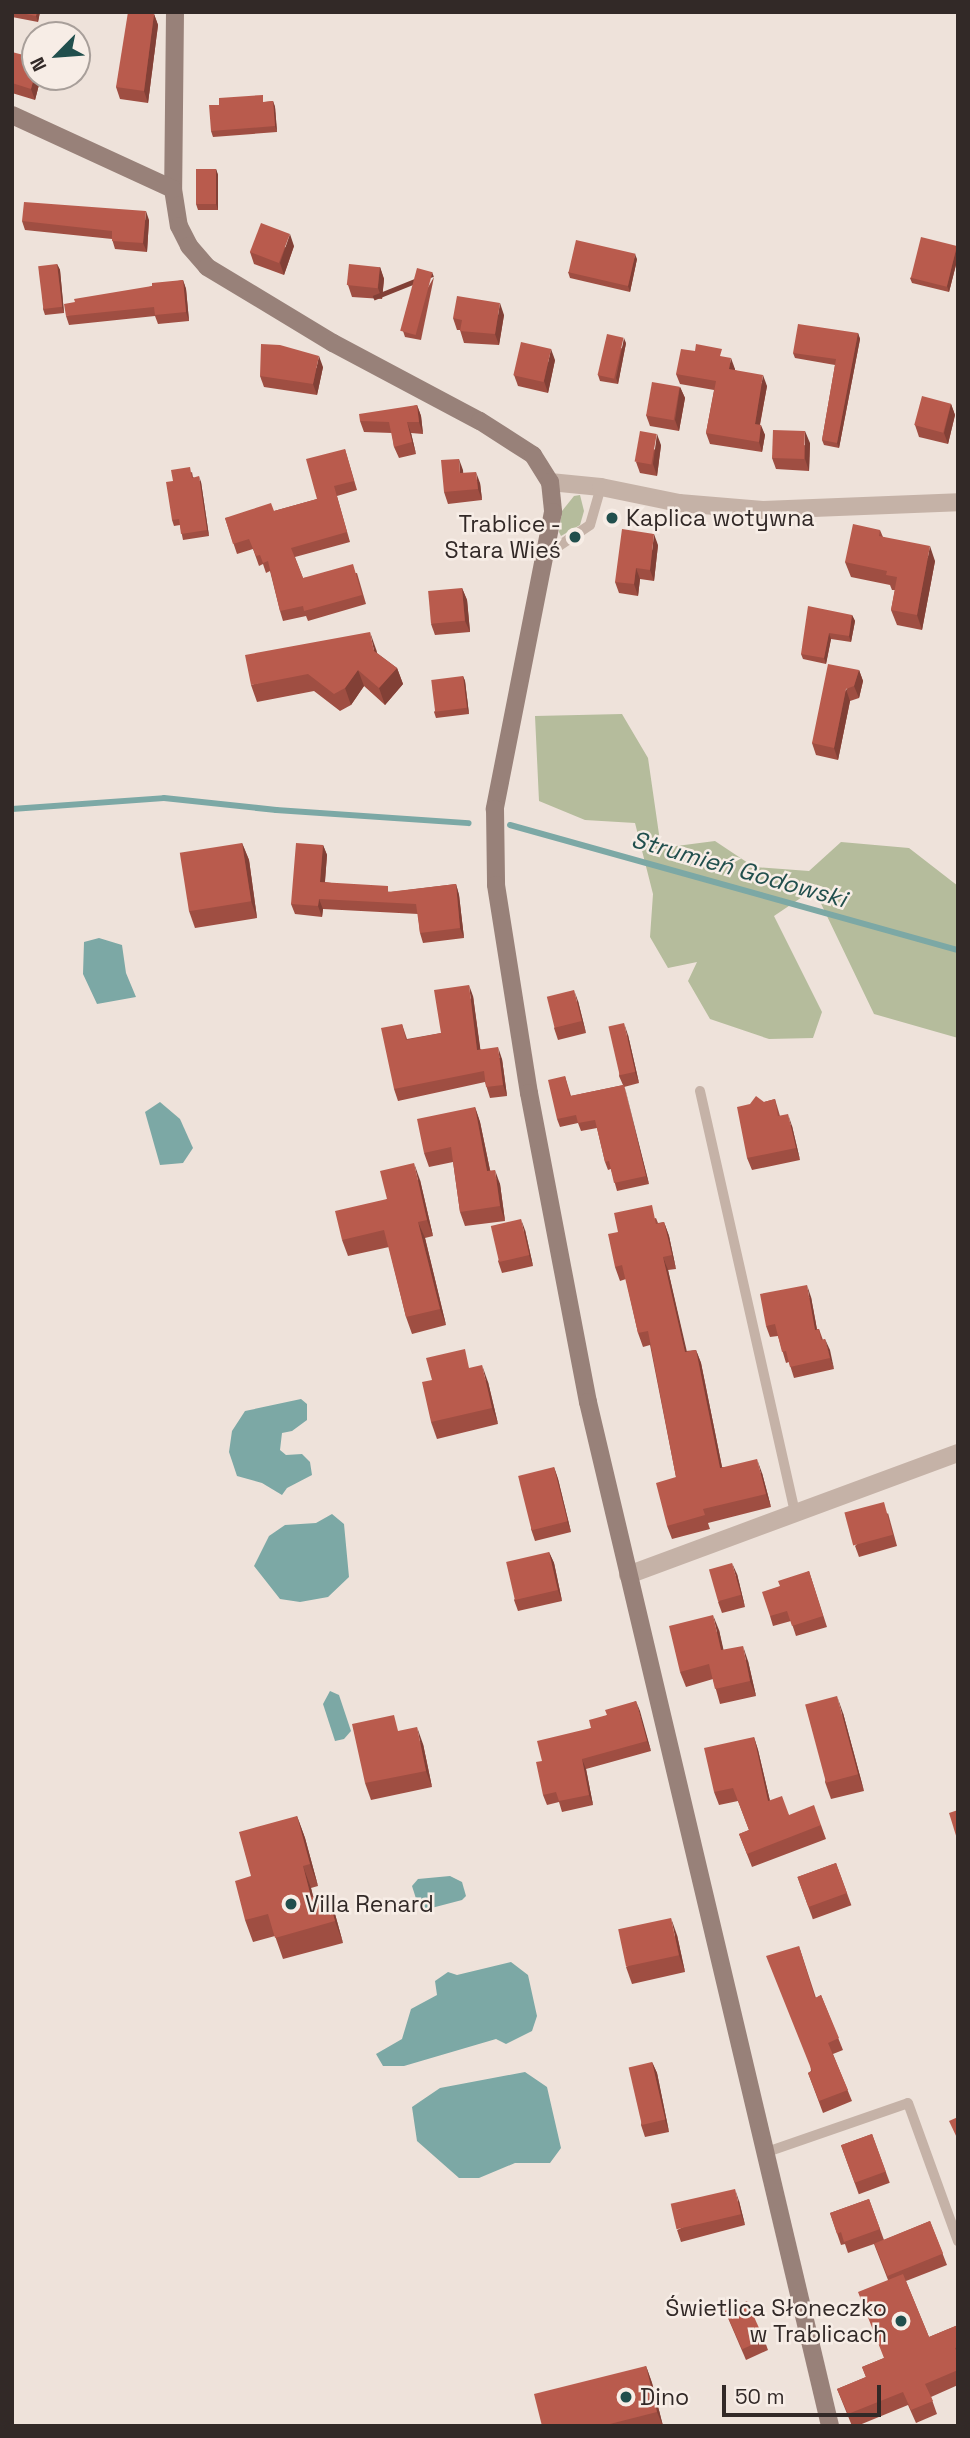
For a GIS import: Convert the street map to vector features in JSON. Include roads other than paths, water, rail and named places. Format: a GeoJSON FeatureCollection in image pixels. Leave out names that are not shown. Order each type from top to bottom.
{"type":"FeatureCollection","features":[{"type":"Feature","properties":{"kind":"street"},"geometry":{"type":"LineString","coordinates":[[175,12],[173,189],[179,226],[189,246],[207,267],[332,343],[480,421],[533,455],[550,482],[553,512],[495,809],[496,885],[529,1093],[588,1402],[830,2426]]}},
{"type":"Feature","properties":{"kind":"street"},"geometry":{"type":"LineString","coordinates":[[12,114],[173,189]]}},
{"type":"Feature","properties":{"kind":"street"},"geometry":{"type":"LineString","coordinates":[[550,482],[601,487],[679,503],[763,510],[958,502]]}},
{"type":"Feature","properties":{"kind":"street"},"geometry":{"type":"LineString","coordinates":[[628,1575],[795,1511],[958,1453]]}},
{"type":"Feature","properties":{"kind":"lane"},"geometry":{"type":"LineString","coordinates":[[544,556],[590,525],[601,487]]}},
{"type":"Feature","properties":{"kind":"lane"},"geometry":{"type":"LineString","coordinates":[[700,1091],[795,1511]]}},
{"type":"Feature","properties":{"kind":"lane"},"geometry":{"type":"LineString","coordinates":[[764,2153],[908,2103],[958,2241]]}},
{"type":"Feature","properties":{"kind":"water"},"geometry":{"type":"Polygon","coordinates":[[[99,938],[122,945],[126,973],[136,997],[97,1004],[83,974],[84,942],[99,938]]]}},
{"type":"Feature","properties":{"kind":"water"},"geometry":{"type":"Polygon","coordinates":[[[160,1102],[180,1119],[193,1148],[183,1163],[160,1165],[145,1112],[160,1102]]]}},
{"type":"Feature","properties":{"kind":"water"},"geometry":{"type":"Polygon","coordinates":[[[301,1399],[307,1404],[307,1420],[292,1431],[282,1433],[280,1450],[286,1455],[302,1454],[310,1462],[312,1475],[287,1488],[282,1495],[262,1483],[237,1476],[229,1452],[232,1431],[245,1411],[301,1399]]]}},
{"type":"Feature","properties":{"kind":"water"},"geometry":{"type":"Polygon","coordinates":[[[332,1514],[344,1524],[349,1577],[328,1597],[300,1602],[280,1599],[254,1566],[269,1536],[285,1525],[316,1523],[332,1514]]]}},
{"type":"Feature","properties":{"kind":"water"},"geometry":{"type":"Polygon","coordinates":[[[330,1691],[339,1695],[351,1731],[344,1739],[335,1741],[323,1704],[330,1691]]]}},
{"type":"Feature","properties":{"kind":"water"},"geometry":{"type":"Polygon","coordinates":[[[450,1876],[462,1882],[466,1896],[462,1900],[420,1911],[412,1886],[418,1879],[450,1876]]]}},
{"type":"Feature","properties":{"kind":"water"},"geometry":{"type":"Polygon","coordinates":[[[511,1962],[528,1975],[537,2016],[532,2031],[506,2044],[496,2039],[404,2066],[383,2066],[376,2054],[402,2039],[411,2009],[437,1995],[435,1981],[448,1972],[457,1975],[511,1962]]]}},
{"type":"Feature","properties":{"kind":"water"},"geometry":{"type":"Polygon","coordinates":[[[525,2072],[547,2087],[561,2148],[550,2163],[515,2163],[479,2178],[459,2178],[417,2141],[412,2107],[440,2088],[525,2072]]]}},
{"type":"Feature","properties":{"kind":"waterway","name":"Strumień Godowski"},"geometry":{"type":"LineString","coordinates":[[12,809],[164,798],[276,810],[469,823]]}},
{"type":"Feature","properties":{"kind":"waterway","name":"Strumień Godowski"},"geometry":{"type":"LineString","coordinates":[[510,825],[958,950]]}},
{"type":"Feature","properties":{"kind":"place","name":"Kaplica wotywna"},"geometry":{"type":"Point","coordinates":[612,518]}},
{"type":"Feature","properties":{"kind":"place","name":"Trablice - Stara Wieś"},"geometry":{"type":"Point","coordinates":[575,537]}},
{"type":"Feature","properties":{"kind":"place","name":"Villa Renard"},"geometry":{"type":"Point","coordinates":[291,1904]}},
{"type":"Feature","properties":{"kind":"place","name":"Świetlica Słoneczko w Trablicach"},"geometry":{"type":"Point","coordinates":[901,2321]}},
{"type":"Feature","properties":{"kind":"place","name":"Dino"},"geometry":{"type":"Point","coordinates":[626,2397]}}]}
